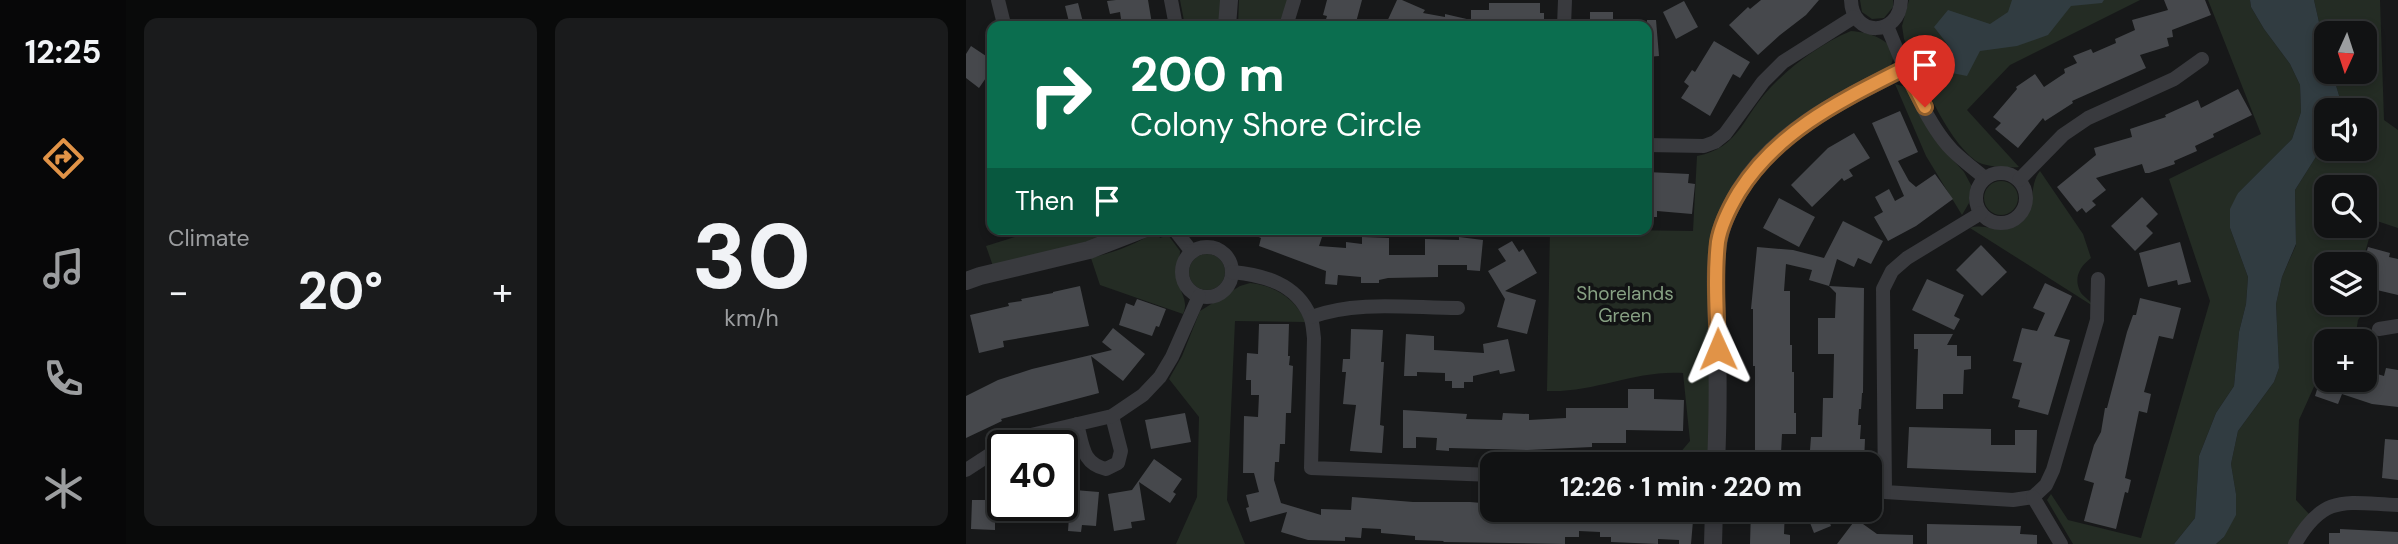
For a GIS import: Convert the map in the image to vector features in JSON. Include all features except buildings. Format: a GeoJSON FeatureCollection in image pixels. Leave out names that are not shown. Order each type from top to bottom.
{"type":"FeatureCollection","features":[{"type":"Feature","properties":{"kind":"street"},"geometry":{"type":"LineString","coordinates":[[998,0],[1003,20]]}},
{"type":"Feature","properties":{"kind":"street"},"geometry":{"type":"LineString","coordinates":[[1171,0],[1175,21]]}},
{"type":"Feature","properties":{"kind":"street"},"geometry":{"type":"LineString","coordinates":[[1227,21],[1228,0]]}},
{"type":"Feature","properties":{"kind":"street"},"geometry":{"type":"LineString","coordinates":[[1288,21],[1294,0]]}},
{"type":"Feature","properties":{"kind":"street"},"geometry":{"type":"LineString","coordinates":[[1564,21],[1565,0]]}},
{"type":"Feature","properties":{"kind":"street"},"geometry":{"type":"LineString","coordinates":[[1851,0],[1854,17],[1868,28],[1878,29],[1896,19],[1901,0]]}},
{"type":"Feature","properties":{"kind":"street"},"geometry":{"type":"LineString","coordinates":[[1652,145],[1704,146],[1715,142],[1725,134],[1763,82],[1783,62],[1854,17]]}},
{"type":"Feature","properties":{"kind":"street"},"geometry":{"type":"LineString","coordinates":[[1887,26],[1934,127],[1952,150],[1985,178]]}},
{"type":"Feature","properties":{"kind":"street"},"geometry":{"type":"LineString","coordinates":[[2019,180],[2063,135],[2088,118],[2174,79],[2202,59]]}},
{"type":"Feature","properties":{"kind":"street"},"geometry":{"type":"LineString","coordinates":[[1716,452],[1716,273],[1718,239],[1729,207],[1751,173],[1775,147],[1800,127],[1826,108],[1905,68]]}},
{"type":"Feature","properties":{"kind":"street"},"geometry":{"type":"LineString","coordinates":[[2003,172],[2012,174],[2019,180],[2027,196],[2021,214],[2004,223],[1994,222],[1981,213],[1976,196],[1985,178],[2003,172]]}},
{"type":"Feature","properties":{"kind":"street"},"geometry":{"type":"LineString","coordinates":[[1981,213],[1907,258],[1892,271],[1884,289],[1885,492],[2013,500],[2033,497],[2046,485],[2053,470],[2097,320],[2098,279]]}},
{"type":"Feature","properties":{"kind":"street"},"geometry":{"type":"LineString","coordinates":[[966,281],[1089,250],[1128,235]]}},
{"type":"Feature","properties":{"kind":"street"},"geometry":{"type":"LineString","coordinates":[[1179,235],[1192,252]]}},
{"type":"Feature","properties":{"kind":"street"},"geometry":{"type":"LineString","coordinates":[[1209,247],[1226,256],[1232,272],[1230,283],[1216,296],[1199,296],[1188,290],[1181,271],[1192,252],[1209,247]]}},
{"type":"Feature","properties":{"kind":"street"},"geometry":{"type":"LineString","coordinates":[[1232,272],[1271,278],[1300,301],[1311,317],[1314,338],[1311,468],[1480,474]]}},
{"type":"Feature","properties":{"kind":"street"},"geometry":{"type":"LineString","coordinates":[[966,470],[1006,444],[1031,435],[1112,416],[1143,395],[1160,377],[1172,357],[1199,296]]}},
{"type":"Feature","properties":{"kind":"street"},"geometry":{"type":"LineString","coordinates":[[1311,317],[1350,307],[1458,308]]}},
{"type":"Feature","properties":{"kind":"street"},"geometry":{"type":"LineString","coordinates":[[2379,330],[2398,326]]}},
{"type":"Feature","properties":{"kind":"street"},"geometry":{"type":"LineString","coordinates":[[1077,424],[1087,458],[1093,466],[1106,469],[1118,463],[1121,451],[1112,416]]}},
{"type":"Feature","properties":{"kind":"street"},"geometry":{"type":"LineString","coordinates":[[2033,497],[2061,544]]}},
{"type":"Feature","properties":{"kind":"street"},"geometry":{"type":"LineString","coordinates":[[2295,544],[2315,516],[2328,506],[2343,503],[2398,505]]}},
{"type":"Feature","properties":{"kind":"street"},"geometry":{"type":"LineString","coordinates":[[1713,544],[1714,522]]}},
{"type":"Feature","properties":{"kind":"green space"},"geometry":{"type":"Polygon","coordinates":[[[1180,0],[1224,0],[1222,21],[1184,21],[1180,0]]]}},
{"type":"Feature","properties":{"kind":"green space"},"geometry":{"type":"Polygon","coordinates":[[[1239,0],[1289,0],[1283,21],[1238,21],[1239,0]]]}},
{"type":"Feature","properties":{"kind":"green space"},"geometry":{"type":"Polygon","coordinates":[[[1860,0],[1893,0],[1893,7],[1884,18],[1872,19],[1862,12],[1860,0]]]}},
{"type":"Feature","properties":{"kind":"green space"},"geometry":{"type":"Polygon","coordinates":[[[1909,0],[2140,0],[2010,65],[1967,110],[2019,167],[2009,167],[1990,166],[1976,161],[1965,151],[1944,122],[1904,39],[1902,26],[1909,0]]]}},
{"type":"Feature","properties":{"kind":"green space"},"geometry":{"type":"Polygon","coordinates":[[[2208,0],[2250,0],[2251,7],[2290,64],[2300,85],[2301,112],[2292,139],[2238,193],[2230,228],[2248,277],[2234,386],[2216,413],[2199,456],[2195,518],[2174,544],[2073,544],[2047,500],[2051,494],[2068,520],[2141,538],[2210,301],[2169,179],[2261,134],[2208,0]]]}},
{"type":"Feature","properties":{"kind":"green space"},"geometry":{"type":"Polygon","coordinates":[[[2314,0],[2380,0],[2384,120],[2398,130],[2398,228],[2377,221],[2377,175],[2314,175],[2314,238],[2369,238],[2365,252],[2314,252],[2314,315],[2361,315],[2357,329],[2314,329],[2314,387],[2299,420],[2296,500],[2309,514],[2289,544],[2216,544],[2224,537],[2236,494],[2231,464],[2238,431],[2274,382],[2279,368],[2276,304],[2282,277],[2296,245],[2295,190],[2314,160],[2377,161],[2377,98],[2340,98],[2336,84],[2377,84],[2377,21],[2319,21],[2314,0]]]}},
{"type":"Feature","properties":{"kind":"green space","name":"Shorelands Green"},"geometry":{"type":"Polygon","coordinates":[[[1851,31],[1877,37],[1890,47],[1893,54],[1887,70],[1817,107],[1724,207],[1713,452],[1681,452],[1690,441],[1683,373],[1648,375],[1581,389],[1547,391],[1550,235],[1652,235],[1652,230],[1693,231],[1697,156],[1723,146],[1740,129],[1762,97],[1780,78],[1819,48],[1851,31]]]}},
{"type":"Feature","properties":{"kind":"green space"},"geometry":{"type":"Polygon","coordinates":[[[1895,84],[1906,87],[1971,185],[1969,203],[1962,215],[1926,156],[1895,84]]]}},
{"type":"Feature","properties":{"kind":"green space"},"geometry":{"type":"Polygon","coordinates":[[[2040,171],[2083,234],[2091,258],[2080,269],[2077,278],[2081,293],[2093,306],[1970,228],[2007,229],[2021,222],[2030,209],[2040,171]]]}},
{"type":"Feature","properties":{"kind":"green space"},"geometry":{"type":"Polygon","coordinates":[[[2001,181],[2013,186],[2018,198],[2013,210],[2001,215],[1989,210],[1984,198],[1989,186],[2001,181]]]}},
{"type":"Feature","properties":{"kind":"green space"},"geometry":{"type":"Polygon","coordinates":[[[1022,235],[1112,235],[994,269],[986,246],[1022,235]]]}},
{"type":"Feature","properties":{"kind":"green space"},"geometry":{"type":"Polygon","coordinates":[[[1149,235],[1158,235],[1160,238],[1168,235],[1180,251],[1177,276],[1185,301],[1183,314],[1100,285],[1091,258],[1125,248],[1149,235]]]}},
{"type":"Feature","properties":{"kind":"green space"},"geometry":{"type":"Polygon","coordinates":[[[1207,254],[1219,260],[1225,272],[1219,284],[1207,290],[1195,284],[1189,272],[1195,260],[1207,254]]]}},
{"type":"Feature","properties":{"kind":"green space"},"geometry":{"type":"Polygon","coordinates":[[[1250,283],[1268,287],[1284,295],[1296,306],[1306,322],[1235,321],[1227,500],[1245,544],[1176,544],[1197,497],[1199,417],[1169,379],[1182,356],[1200,311],[1240,286],[1250,283]]]}},
{"type":"Feature","properties":{"kind":"shaded area"},"geometry":{"type":"Polygon","coordinates":[[[2012,0],[2104,0],[2102,3],[2071,6],[2048,35],[2017,46],[1980,51],[1967,76],[1952,73],[1948,45],[1934,27],[1948,10],[1990,24],[2008,12],[2012,0]]]}},
{"type":"Feature","properties":{"kind":"shaded area"},"geometry":{"type":"Polygon","coordinates":[[[2250,0],[2314,0],[2319,21],[2314,21],[2314,84],[2336,84],[2340,98],[2314,98],[2314,160],[2295,190],[2296,244],[2282,277],[2276,304],[2279,368],[2274,382],[2238,431],[2231,464],[2236,515],[2224,537],[2216,544],[2174,544],[2195,518],[2199,456],[2216,413],[2234,386],[2248,277],[2230,228],[2230,209],[2238,193],[2292,139],[2301,112],[2300,85],[2290,64],[2251,7],[2250,0]]]}},
{"type":"Feature","properties":{"kind":"route"},"geometry":{"type":"LineString","coordinates":[[1718,349],[1718,239],[1729,207],[1751,173],[1775,147],[1826,108],[1905,68],[1925,107]]}}]}
